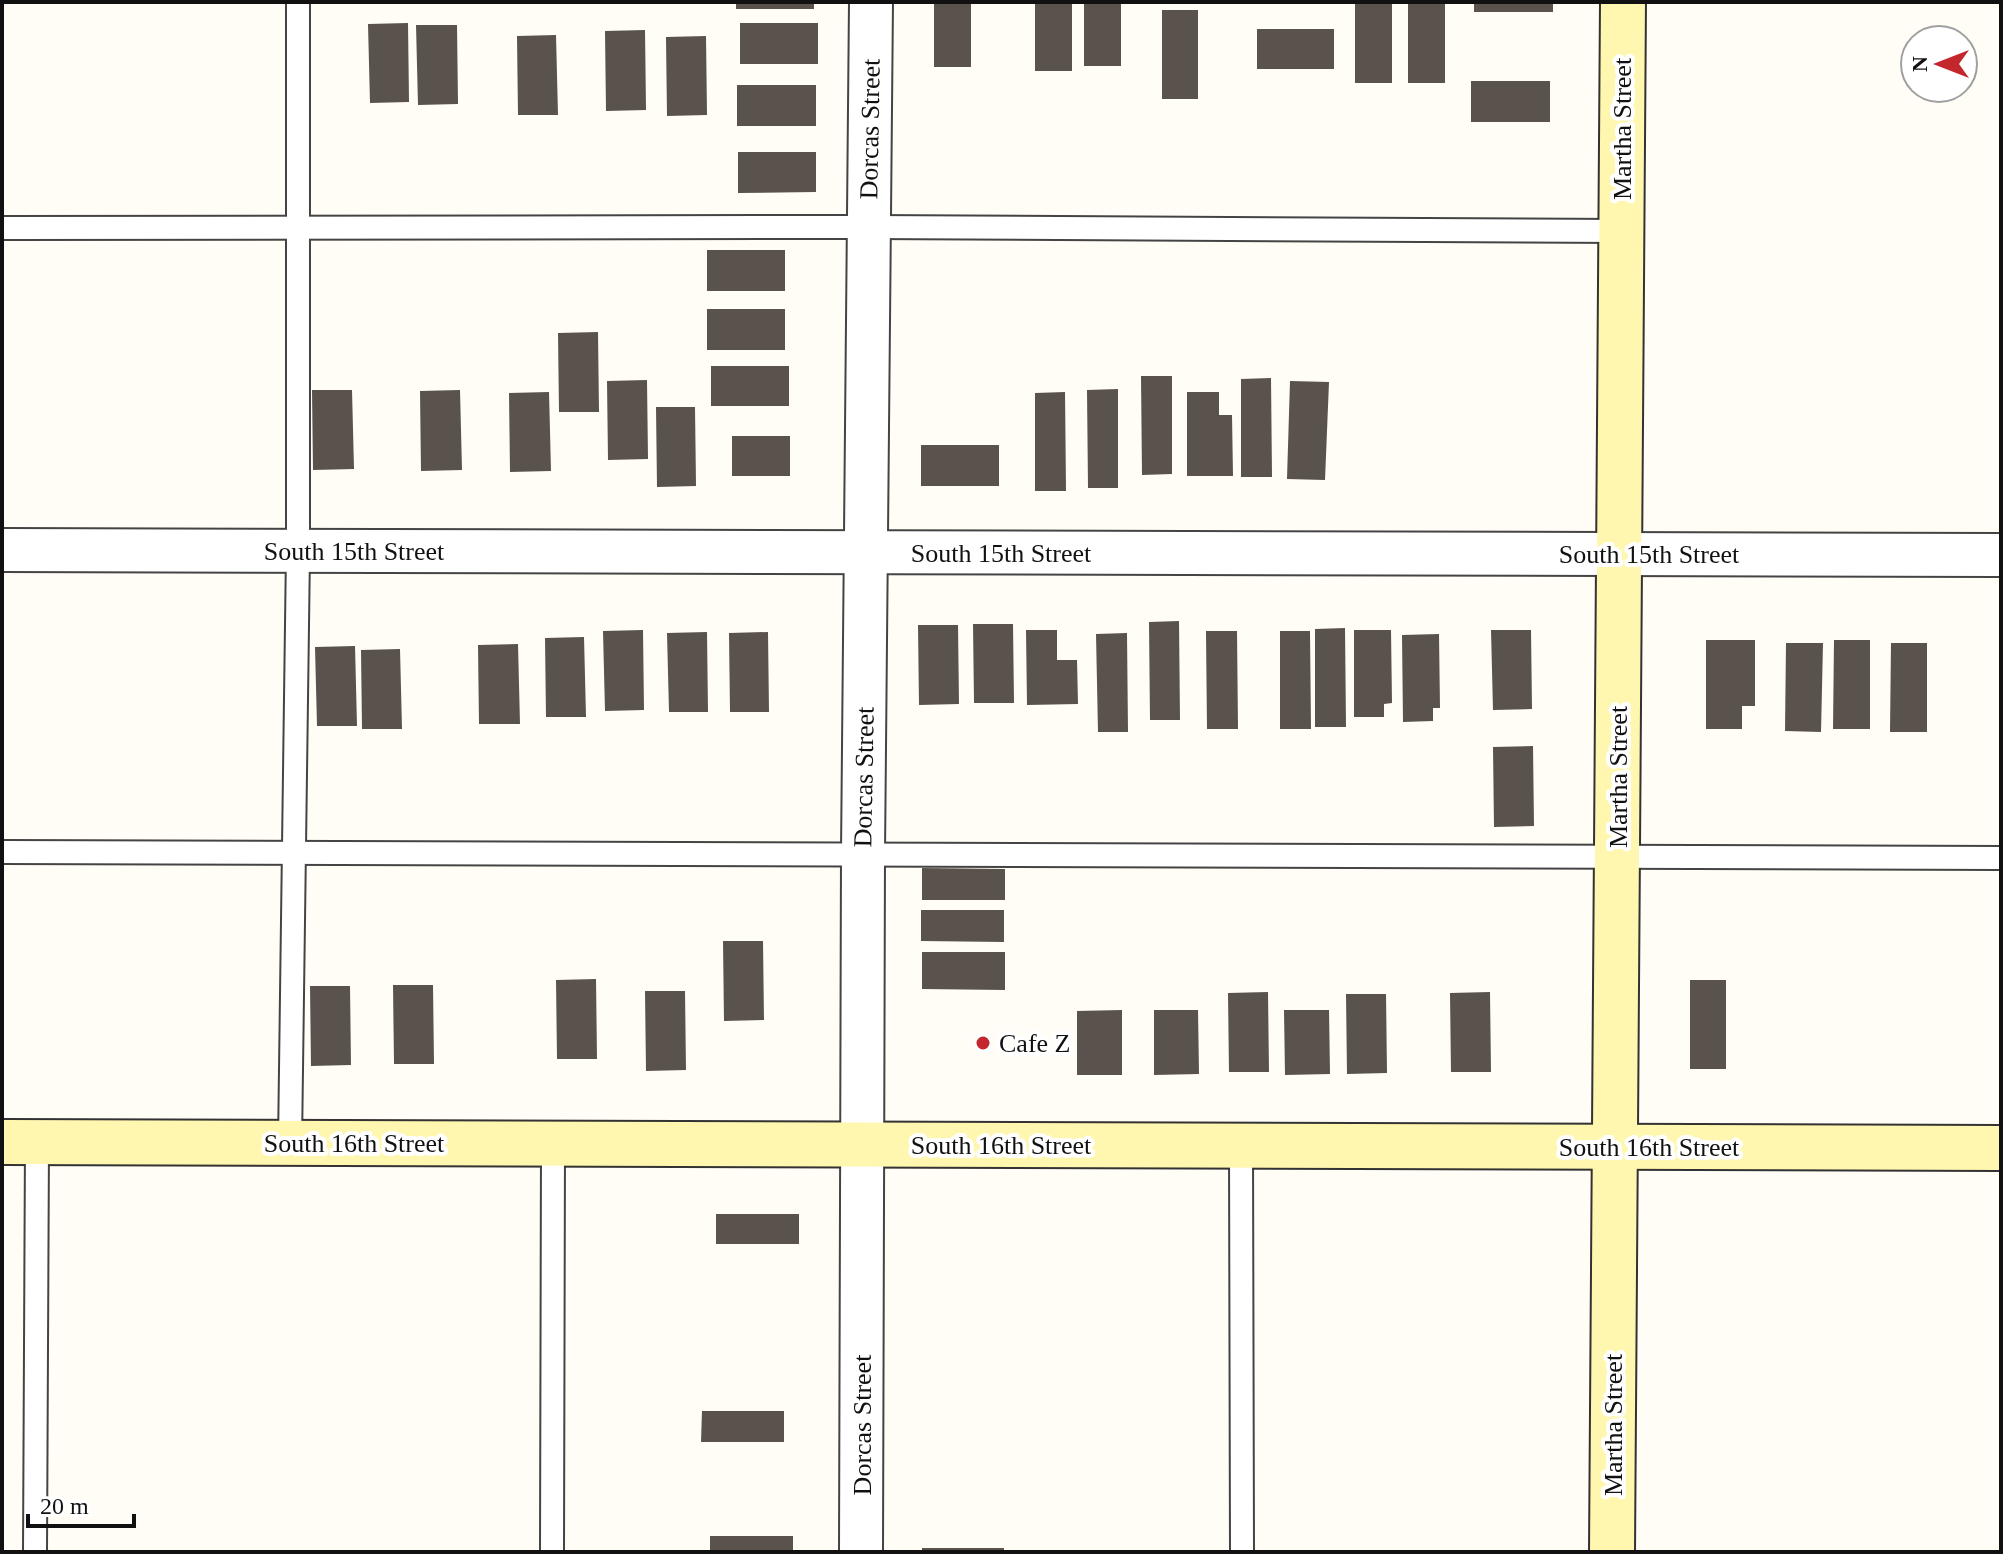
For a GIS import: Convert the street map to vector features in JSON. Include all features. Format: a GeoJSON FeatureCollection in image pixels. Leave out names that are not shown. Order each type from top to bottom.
{"type":"FeatureCollection","features":[{"type":"Feature","properties":{"kind":"street","name":"Dorcas Street"},"geometry":{"type":"LineString","coordinates":[[861,1552],[863,854],[871,2]]}},
{"type":"Feature","properties":{"kind":"street","name":"Martha Street"},"geometry":{"type":"LineString","coordinates":[[1612,1552],[1623,2]]}},
{"type":"Feature","properties":{"kind":"street","name":"South 15th Street"},"geometry":{"type":"LineString","coordinates":[[2,550],[2001,555]]}},
{"type":"Feature","properties":{"kind":"street","name":"South 16th Street"},"geometry":{"type":"LineString","coordinates":[[19,1142],[2001,1148]]}},
{"type":"Feature","properties":{"kind":"lane"},"geometry":{"type":"LineString","coordinates":[[290,1143],[298,551],[298,2]]}},
{"type":"Feature","properties":{"kind":"lane"},"geometry":{"type":"LineString","coordinates":[[2,228],[869,227],[1621,231]]}},
{"type":"Feature","properties":{"kind":"lane"},"geometry":{"type":"LineString","coordinates":[[2,852],[2001,858]]}},
{"type":"Feature","properties":{"kind":"lane"},"geometry":{"type":"LineString","coordinates":[[19,1142],[35,1552]]}},
{"type":"Feature","properties":{"kind":"lane"},"geometry":{"type":"LineString","coordinates":[[552,1552],[553,1144]]}},
{"type":"Feature","properties":{"kind":"lane"},"geometry":{"type":"LineString","coordinates":[[1241,1146],[1242,1552]]}},
{"type":"Feature","properties":{"kind":"building"},"geometry":{"type":"Polygon","coordinates":[[[736,2],[814,2],[814,9],[736,9],[736,2]]]}},
{"type":"Feature","properties":{"kind":"building"},"geometry":{"type":"Polygon","coordinates":[[[934,2],[971,2],[971,67],[934,67],[934,2]]]}},
{"type":"Feature","properties":{"kind":"building"},"geometry":{"type":"Polygon","coordinates":[[[1035,2],[1072,2],[1072,71],[1035,71],[1035,2]]]}},
{"type":"Feature","properties":{"kind":"building"},"geometry":{"type":"Polygon","coordinates":[[[1084,2],[1121,2],[1121,66],[1084,66],[1084,2]]]}},
{"type":"Feature","properties":{"kind":"building"},"geometry":{"type":"Polygon","coordinates":[[[1355,2],[1392,2],[1392,83],[1355,83],[1355,2]]]}},
{"type":"Feature","properties":{"kind":"building"},"geometry":{"type":"Polygon","coordinates":[[[1408,2],[1445,2],[1445,83],[1408,83],[1408,2]]]}},
{"type":"Feature","properties":{"kind":"building"},"geometry":{"type":"Polygon","coordinates":[[[1474,2],[1553,2],[1553,12],[1474,12],[1474,2]]]}},
{"type":"Feature","properties":{"kind":"building"},"geometry":{"type":"Polygon","coordinates":[[[1162,10],[1198,10],[1198,99],[1162,99],[1162,10]]]}},
{"type":"Feature","properties":{"kind":"building"},"geometry":{"type":"Polygon","coordinates":[[[408,23],[409,102],[370,103],[368,24],[408,23]]]}},
{"type":"Feature","properties":{"kind":"building"},"geometry":{"type":"Polygon","coordinates":[[[740,23],[818,23],[818,64],[740,64],[740,23]]]}},
{"type":"Feature","properties":{"kind":"building"},"geometry":{"type":"Polygon","coordinates":[[[416,25],[457,25],[458,104],[418,105],[416,25]]]}},
{"type":"Feature","properties":{"kind":"building"},"geometry":{"type":"Polygon","coordinates":[[[1257,29],[1334,29],[1334,69],[1257,69],[1257,29]]]}},
{"type":"Feature","properties":{"kind":"building"},"geometry":{"type":"Polygon","coordinates":[[[645,30],[646,110],[606,111],[605,31],[645,30]]]}},
{"type":"Feature","properties":{"kind":"building"},"geometry":{"type":"Polygon","coordinates":[[[556,35],[558,115],[518,115],[517,36],[556,35]]]}},
{"type":"Feature","properties":{"kind":"building"},"geometry":{"type":"Polygon","coordinates":[[[706,36],[707,115],[667,116],[666,37],[706,36]]]}},
{"type":"Feature","properties":{"kind":"building"},"geometry":{"type":"Polygon","coordinates":[[[1471,81],[1550,81],[1550,122],[1471,122],[1471,81]]]}},
{"type":"Feature","properties":{"kind":"building"},"geometry":{"type":"Polygon","coordinates":[[[737,85],[816,85],[816,126],[737,126],[737,85]]]}},
{"type":"Feature","properties":{"kind":"building"},"geometry":{"type":"Polygon","coordinates":[[[738,152],[816,152],[816,192],[738,193],[738,152]]]}},
{"type":"Feature","properties":{"kind":"building"},"geometry":{"type":"Polygon","coordinates":[[[707,250],[785,250],[785,291],[707,291],[707,250]]]}},
{"type":"Feature","properties":{"kind":"building"},"geometry":{"type":"Polygon","coordinates":[[[707,309],[785,309],[785,350],[707,350],[707,309]]]}},
{"type":"Feature","properties":{"kind":"building"},"geometry":{"type":"Polygon","coordinates":[[[598,332],[599,412],[559,412],[558,333],[598,332]]]}},
{"type":"Feature","properties":{"kind":"building"},"geometry":{"type":"Polygon","coordinates":[[[711,366],[789,366],[789,406],[711,406],[711,366]]]}},
{"type":"Feature","properties":{"kind":"building"},"geometry":{"type":"Polygon","coordinates":[[[1141,376],[1172,376],[1172,474],[1142,475],[1141,376]]]}},
{"type":"Feature","properties":{"kind":"building"},"geometry":{"type":"Polygon","coordinates":[[[1271,378],[1272,477],[1241,477],[1241,379],[1271,378]]]}},
{"type":"Feature","properties":{"kind":"building"},"geometry":{"type":"Polygon","coordinates":[[[647,380],[648,459],[608,460],[607,381],[647,380]]]}},
{"type":"Feature","properties":{"kind":"building"},"geometry":{"type":"Polygon","coordinates":[[[1290,381],[1329,382],[1325,480],[1287,479],[1290,381]]]}},
{"type":"Feature","properties":{"kind":"building"},"geometry":{"type":"Polygon","coordinates":[[[1118,389],[1118,488],[1088,488],[1087,390],[1118,389]]]}},
{"type":"Feature","properties":{"kind":"building"},"geometry":{"type":"Polygon","coordinates":[[[312,390],[352,390],[354,469],[313,470],[312,390]]]}},
{"type":"Feature","properties":{"kind":"building"},"geometry":{"type":"Polygon","coordinates":[[[460,390],[462,470],[421,471],[420,391],[460,390]]]}},
{"type":"Feature","properties":{"kind":"building"},"geometry":{"type":"Polygon","coordinates":[[[549,392],[551,471],[510,472],[509,393],[549,392]]]}},
{"type":"Feature","properties":{"kind":"building"},"geometry":{"type":"Polygon","coordinates":[[[1065,392],[1066,491],[1035,491],[1035,393],[1065,392]]]}},
{"type":"Feature","properties":{"kind":"building"},"geometry":{"type":"Polygon","coordinates":[[[1187,392],[1219,392],[1219,415],[1232,415],[1233,476],[1187,476],[1187,392]]]}},
{"type":"Feature","properties":{"kind":"building"},"geometry":{"type":"Polygon","coordinates":[[[656,407],[695,407],[696,486],[657,487],[656,407]]]}},
{"type":"Feature","properties":{"kind":"building"},"geometry":{"type":"Polygon","coordinates":[[[732,436],[790,436],[790,476],[732,476],[732,436]]]}},
{"type":"Feature","properties":{"kind":"building"},"geometry":{"type":"Polygon","coordinates":[[[921,445],[999,445],[999,486],[921,486],[921,445]]]}},
{"type":"Feature","properties":{"kind":"building"},"geometry":{"type":"Polygon","coordinates":[[[1179,621],[1180,720],[1150,720],[1149,622],[1179,621]]]}},
{"type":"Feature","properties":{"kind":"building"},"geometry":{"type":"Polygon","coordinates":[[[973,624],[1013,624],[1014,703],[974,703],[973,624]]]}},
{"type":"Feature","properties":{"kind":"building"},"geometry":{"type":"Polygon","coordinates":[[[918,625],[958,625],[959,704],[919,705],[918,625]]]}},
{"type":"Feature","properties":{"kind":"building"},"geometry":{"type":"Polygon","coordinates":[[[1345,628],[1346,727],[1315,727],[1315,629],[1345,628]]]}},
{"type":"Feature","properties":{"kind":"building"},"geometry":{"type":"Polygon","coordinates":[[[643,630],[644,710],[605,711],[603,631],[643,630]]]}},
{"type":"Feature","properties":{"kind":"building"},"geometry":{"type":"Polygon","coordinates":[[[1026,630],[1057,630],[1057,660],[1077,660],[1078,704],[1027,705],[1026,630]]]}},
{"type":"Feature","properties":{"kind":"building"},"geometry":{"type":"Polygon","coordinates":[[[1354,630],[1391,630],[1392,703],[1384,704],[1384,717],[1354,717],[1354,630]]]}},
{"type":"Feature","properties":{"kind":"building"},"geometry":{"type":"Polygon","coordinates":[[[1491,630],[1531,630],[1532,709],[1493,710],[1491,630]]]}},
{"type":"Feature","properties":{"kind":"building"},"geometry":{"type":"Polygon","coordinates":[[[1206,631],[1237,631],[1238,729],[1207,729],[1206,631]]]}},
{"type":"Feature","properties":{"kind":"building"},"geometry":{"type":"Polygon","coordinates":[[[1280,631],[1310,631],[1311,729],[1280,729],[1280,631]]]}},
{"type":"Feature","properties":{"kind":"building"},"geometry":{"type":"Polygon","coordinates":[[[707,632],[708,712],[669,712],[667,633],[707,632]]]}},
{"type":"Feature","properties":{"kind":"building"},"geometry":{"type":"Polygon","coordinates":[[[768,632],[769,712],[730,712],[729,633],[768,632]]]}},
{"type":"Feature","properties":{"kind":"building"},"geometry":{"type":"Polygon","coordinates":[[[1127,633],[1128,732],[1098,732],[1096,634],[1127,633]]]}},
{"type":"Feature","properties":{"kind":"building"},"geometry":{"type":"Polygon","coordinates":[[[1439,634],[1440,708],[1433,708],[1433,721],[1403,722],[1402,635],[1439,634]]]}},
{"type":"Feature","properties":{"kind":"building"},"geometry":{"type":"Polygon","coordinates":[[[584,637],[586,717],[546,717],[545,638],[584,637]]]}},
{"type":"Feature","properties":{"kind":"building"},"geometry":{"type":"Polygon","coordinates":[[[1706,640],[1755,640],[1755,706],[1742,706],[1742,729],[1706,729],[1706,640]]]}},
{"type":"Feature","properties":{"kind":"building"},"geometry":{"type":"Polygon","coordinates":[[[1834,640],[1870,640],[1870,729],[1833,729],[1834,640]]]}},
{"type":"Feature","properties":{"kind":"building"},"geometry":{"type":"Polygon","coordinates":[[[1786,643],[1823,643],[1821,732],[1785,731],[1786,643]]]}},
{"type":"Feature","properties":{"kind":"building"},"geometry":{"type":"Polygon","coordinates":[[[1891,643],[1927,643],[1927,732],[1890,732],[1891,643]]]}},
{"type":"Feature","properties":{"kind":"building"},"geometry":{"type":"Polygon","coordinates":[[[518,644],[520,724],[479,724],[478,645],[518,644]]]}},
{"type":"Feature","properties":{"kind":"building"},"geometry":{"type":"Polygon","coordinates":[[[355,646],[357,726],[317,726],[315,647],[355,646]]]}},
{"type":"Feature","properties":{"kind":"building"},"geometry":{"type":"Polygon","coordinates":[[[400,649],[402,729],[362,729],[361,650],[400,649]]]}},
{"type":"Feature","properties":{"kind":"building"},"geometry":{"type":"Polygon","coordinates":[[[1533,746],[1534,826],[1494,827],[1493,747],[1533,746]]]}},
{"type":"Feature","properties":{"kind":"building"},"geometry":{"type":"Polygon","coordinates":[[[922,868],[1005,869],[1005,900],[922,900],[922,868]]]}},
{"type":"Feature","properties":{"kind":"building"},"geometry":{"type":"Polygon","coordinates":[[[921,910],[1004,910],[1004,942],[921,941],[921,910]]]}},
{"type":"Feature","properties":{"kind":"building"},"geometry":{"type":"Polygon","coordinates":[[[723,941],[763,941],[764,1020],[724,1021],[723,941]]]}},
{"type":"Feature","properties":{"kind":"building"},"geometry":{"type":"Polygon","coordinates":[[[922,952],[1005,952],[1005,990],[922,989],[922,952]]]}},
{"type":"Feature","properties":{"kind":"building"},"geometry":{"type":"Polygon","coordinates":[[[596,979],[597,1059],[557,1059],[556,980],[596,979]]]}},
{"type":"Feature","properties":{"kind":"building"},"geometry":{"type":"Polygon","coordinates":[[[1690,980],[1726,980],[1726,1069],[1690,1069],[1690,980]]]}},
{"type":"Feature","properties":{"kind":"building"},"geometry":{"type":"Polygon","coordinates":[[[393,985],[433,985],[434,1064],[394,1064],[393,985]]]}},
{"type":"Feature","properties":{"kind":"building"},"geometry":{"type":"Polygon","coordinates":[[[310,986],[350,986],[351,1065],[311,1066],[310,986]]]}},
{"type":"Feature","properties":{"kind":"building"},"geometry":{"type":"Polygon","coordinates":[[[645,991],[685,991],[686,1070],[646,1071],[645,991]]]}},
{"type":"Feature","properties":{"kind":"building"},"geometry":{"type":"Polygon","coordinates":[[[1268,992],[1269,1072],[1229,1072],[1228,993],[1268,992]]]}},
{"type":"Feature","properties":{"kind":"building"},"geometry":{"type":"Polygon","coordinates":[[[1490,992],[1491,1072],[1451,1072],[1450,993],[1490,992]]]}},
{"type":"Feature","properties":{"kind":"building"},"geometry":{"type":"Polygon","coordinates":[[[1346,994],[1386,994],[1387,1073],[1347,1074],[1346,994]]]}},
{"type":"Feature","properties":{"kind":"building"},"geometry":{"type":"Polygon","coordinates":[[[1122,1010],[1122,1075],[1077,1075],[1077,1011],[1122,1010]]]}},
{"type":"Feature","properties":{"kind":"building"},"geometry":{"type":"Polygon","coordinates":[[[1154,1010],[1198,1010],[1199,1074],[1154,1075],[1154,1010]]]}},
{"type":"Feature","properties":{"kind":"building"},"geometry":{"type":"Polygon","coordinates":[[[1284,1010],[1329,1010],[1330,1074],[1285,1075],[1284,1010]]]}},
{"type":"Feature","properties":{"kind":"building"},"geometry":{"type":"Polygon","coordinates":[[[716,1214],[799,1214],[799,1244],[716,1244],[716,1214]]]}},
{"type":"Feature","properties":{"kind":"building"},"geometry":{"type":"Polygon","coordinates":[[[702,1411],[784,1411],[784,1442],[701,1442],[702,1411]]]}},
{"type":"Feature","properties":{"kind":"building"},"geometry":{"type":"Polygon","coordinates":[[[710,1536],[793,1536],[793,1552],[710,1552],[710,1536]]]}},
{"type":"Feature","properties":{"kind":"building"},"geometry":{"type":"Polygon","coordinates":[[[922,1548],[1004,1548],[1004,1552],[922,1552],[922,1548]]]}},
{"type":"Feature","properties":{"kind":"place","name":"Cafe Z"},"geometry":{"type":"Point","coordinates":[983,1043]}}]}
